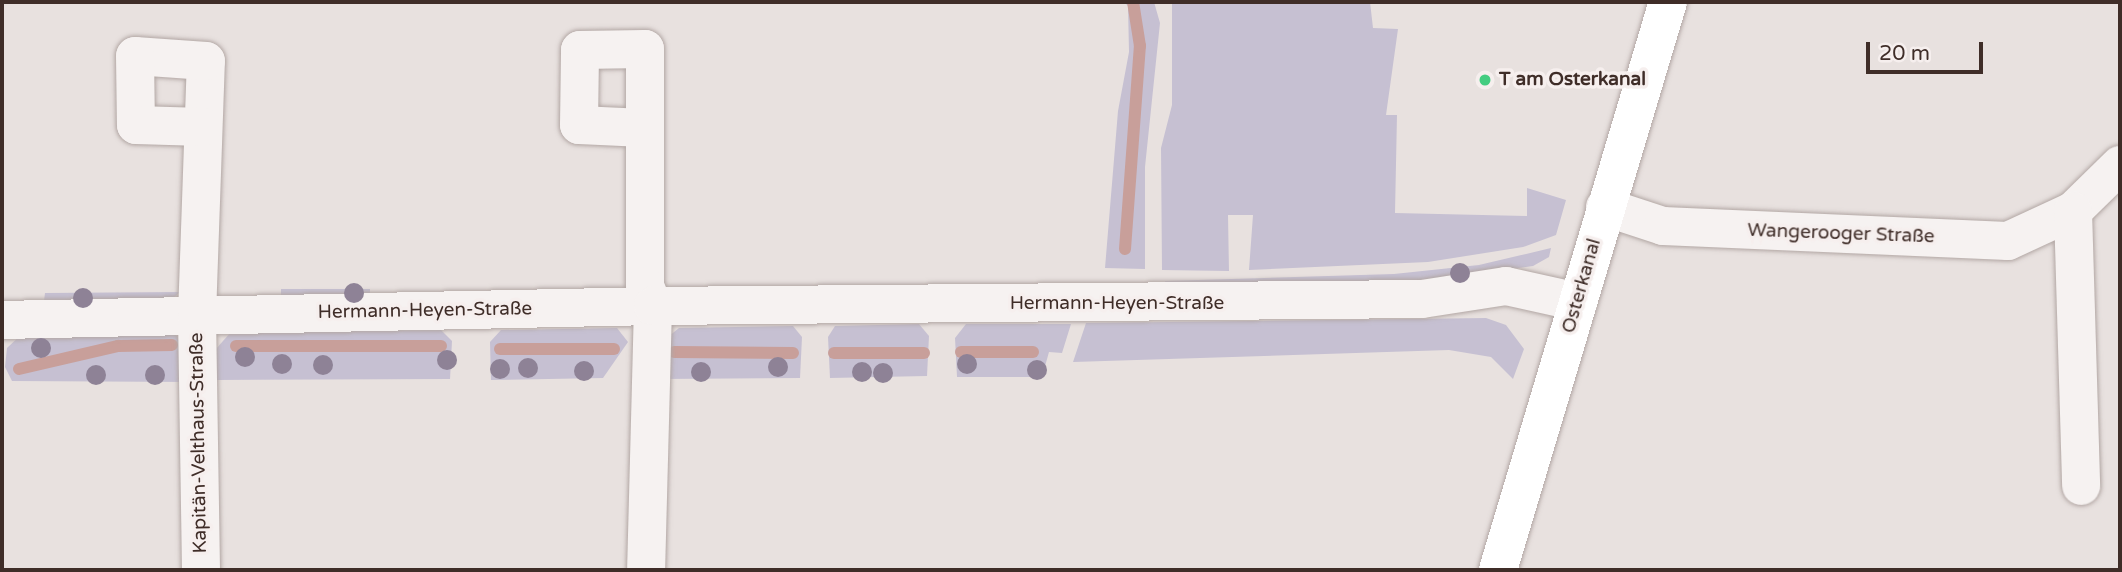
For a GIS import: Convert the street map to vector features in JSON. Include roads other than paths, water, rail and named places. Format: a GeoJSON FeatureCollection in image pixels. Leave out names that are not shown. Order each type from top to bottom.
{"type":"FeatureCollection","features":[{"type":"Feature","properties":{"kind":"main road","name":"Osterkanal"},"geometry":{"type":"LineString","coordinates":[[1498,570],[1668,2]]}},
{"type":"Feature","properties":{"kind":"street"},"geometry":{"type":"LineString","coordinates":[[197,316],[203,127]]}},
{"type":"Feature","properties":{"kind":"street"},"geometry":{"type":"LineString","coordinates":[[644,128],[645,286],[653,306],[646,570]]}},
{"type":"Feature","properties":{"kind":"street","name":"Wangerooger Straße"},"geometry":{"type":"LineString","coordinates":[[1605,207],[1663,226],[2008,241],[2073,211],[2120,165]]}},
{"type":"Feature","properties":{"kind":"street"},"geometry":{"type":"LineString","coordinates":[[2073,211],[2081,486]]}},
{"type":"Feature","properties":{"kind":"street","name":"Hermann-Heyen-Straße"},"geometry":{"type":"LineString","coordinates":[[2,320],[653,306],[1409,299],[1506,286],[1578,302]]}},
{"type":"Feature","properties":{"kind":"street","name":"Kapitän-Velthaus-Straße"},"geometry":{"type":"LineString","coordinates":[[197,316],[201,570]]}},
{"type":"Feature","properties":{"kind":"waterway"},"geometry":{"type":"LineString","coordinates":[[1125,249],[1140,46],[1133,2]]}},
{"type":"Feature","properties":{"kind":"waterway"},"geometry":{"type":"LineString","coordinates":[[19,369],[118,346],[172,345]]}},
{"type":"Feature","properties":{"kind":"waterway"},"geometry":{"type":"LineString","coordinates":[[236,346],[441,346]]}},
{"type":"Feature","properties":{"kind":"waterway"},"geometry":{"type":"LineString","coordinates":[[500,349],[614,349]]}},
{"type":"Feature","properties":{"kind":"waterway"},"geometry":{"type":"LineString","coordinates":[[674,352],[793,353]]}},
{"type":"Feature","properties":{"kind":"waterway"},"geometry":{"type":"LineString","coordinates":[[961,352],[1033,352]]}},
{"type":"Feature","properties":{"kind":"waterway"},"geometry":{"type":"LineString","coordinates":[[834,353],[924,353]]}},
{"type":"Feature","properties":{"kind":"place","name":"T am Osterkanal"},"geometry":{"type":"Point","coordinates":[1485,80]}}]}
